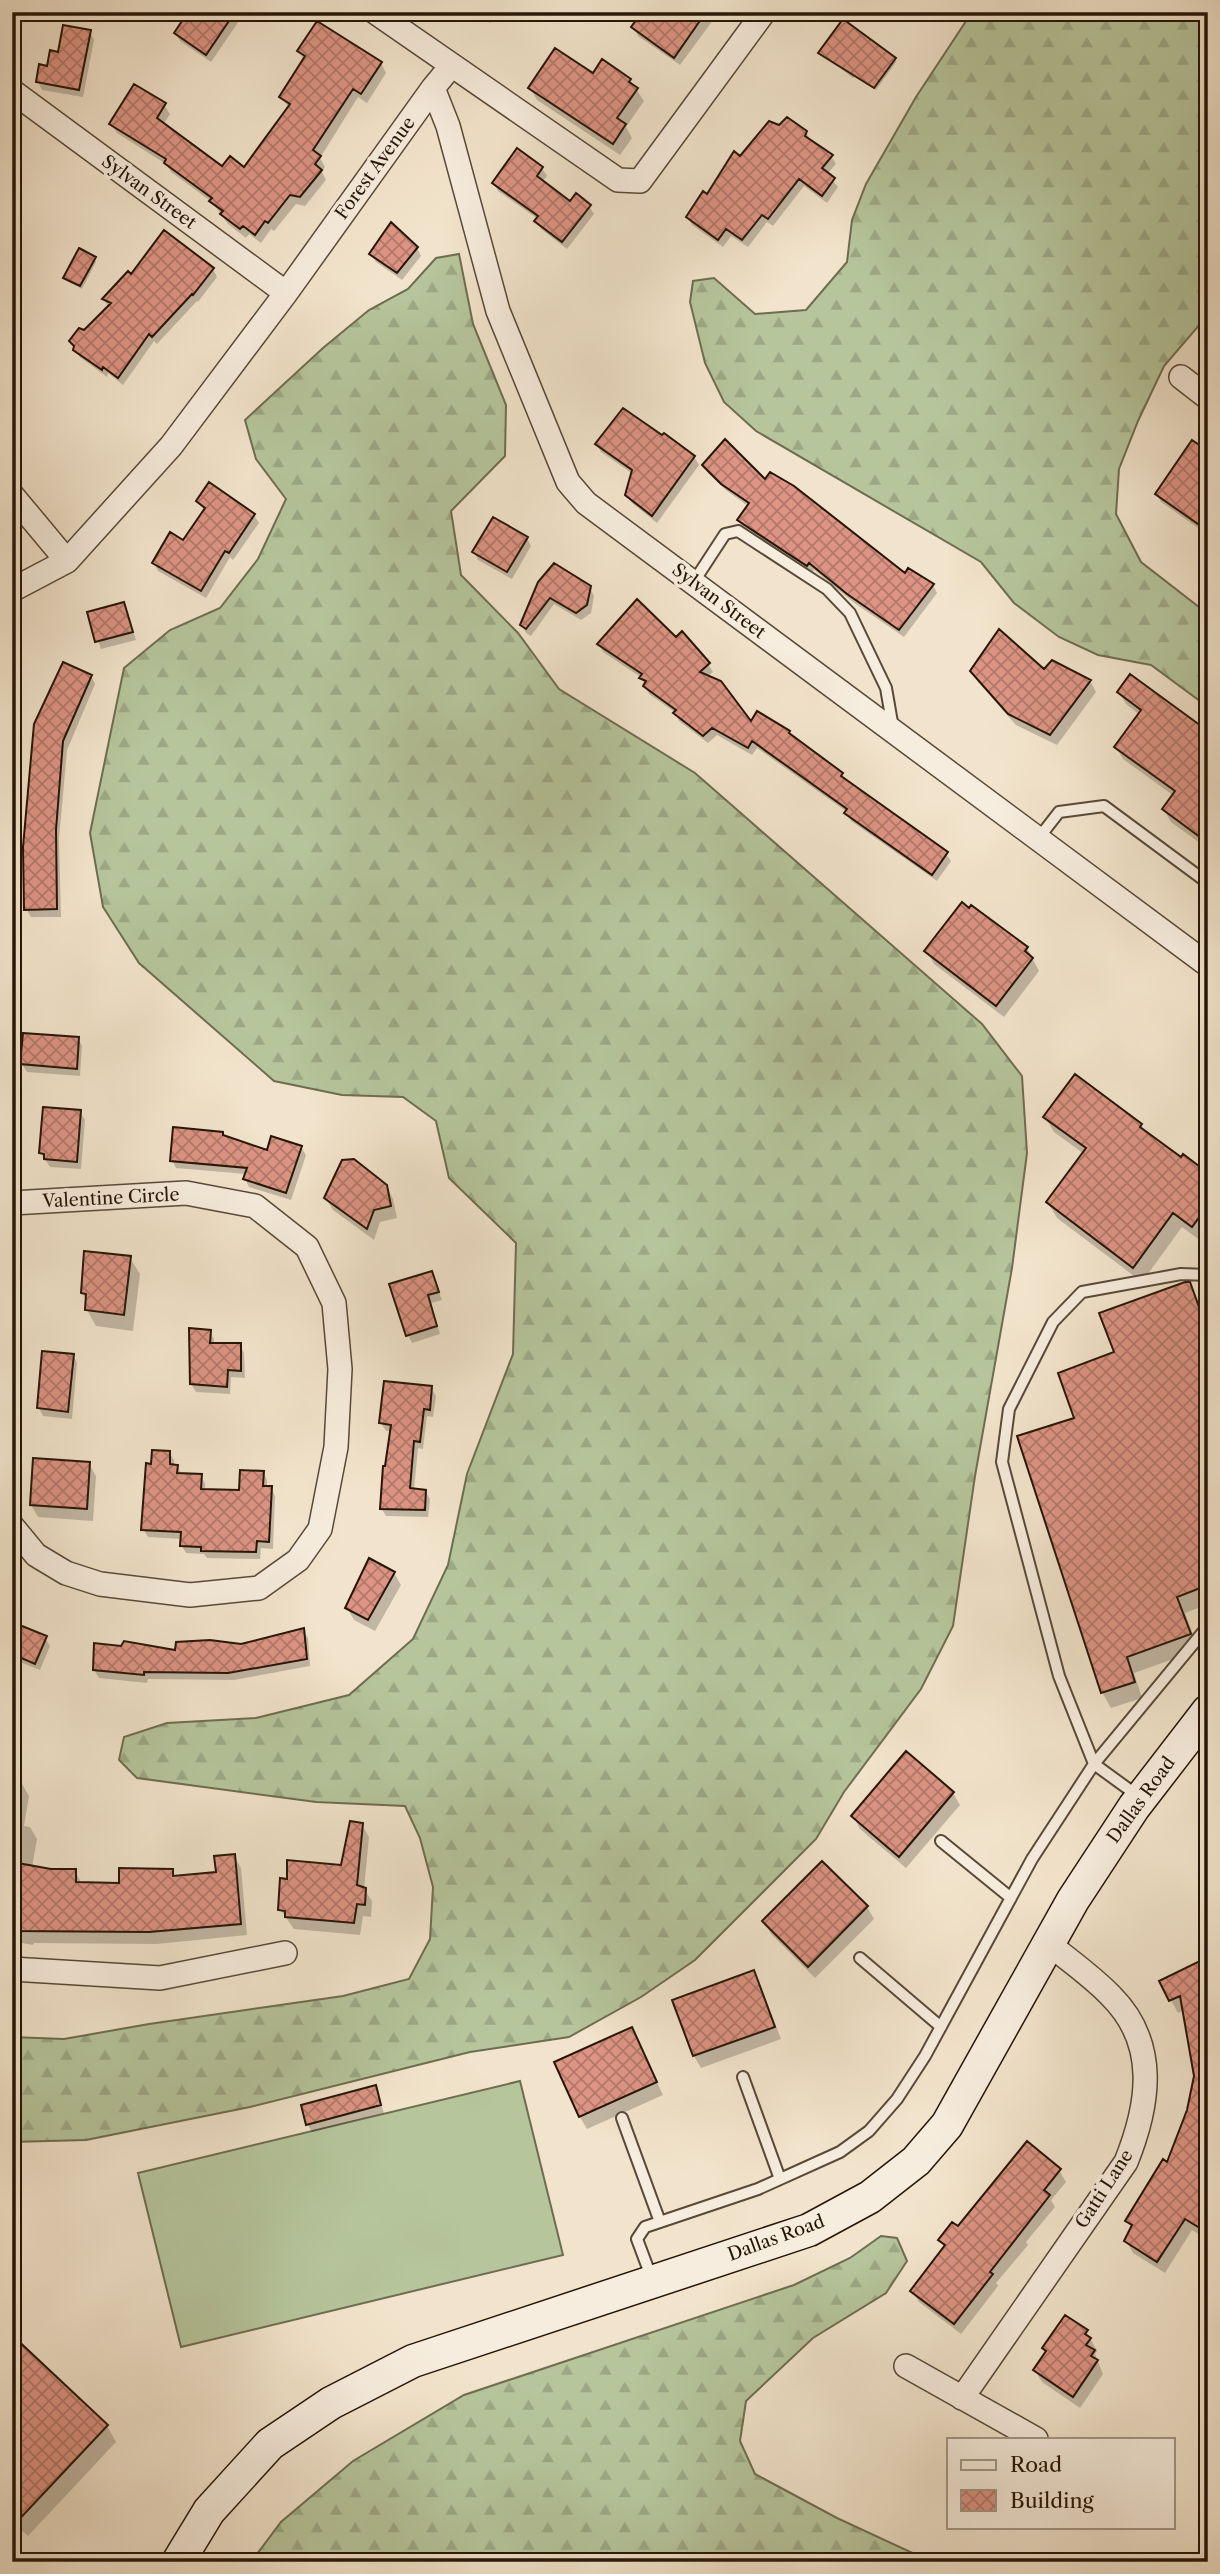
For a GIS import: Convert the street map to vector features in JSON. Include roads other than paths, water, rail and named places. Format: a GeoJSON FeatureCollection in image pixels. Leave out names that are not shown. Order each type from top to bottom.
{"type":"FeatureCollection","features":[{"type":"Feature","properties":{"kind":"street"},"geometry":{"type":"LineString","coordinates":[[375,12],[618,180],[640,181],[764,12]]}},
{"type":"Feature","properties":{"kind":"street","name":"Forest Avenue"},"geometry":{"type":"LineString","coordinates":[[12,590],[67,561],[171,446],[452,65]]}},
{"type":"Feature","properties":{"kind":"street","name":"Sylvan Street"},"geometry":{"type":"LineString","coordinates":[[433,88],[448,126],[498,311],[568,482],[586,503],[1208,965]]}},
{"type":"Feature","properties":{"kind":"street","name":"Sylvan Street"},"geometry":{"type":"LineString","coordinates":[[12,91],[286,293]]}},
{"type":"Feature","properties":{"kind":"street"},"geometry":{"type":"LineString","coordinates":[[1181,377],[1208,398]]}},
{"type":"Feature","properties":{"kind":"street"},"geometry":{"type":"LineString","coordinates":[[12,495],[67,561]]}},
{"type":"Feature","properties":{"kind":"street","name":"Valentine Circle"},"geometry":{"type":"LineString","coordinates":[[12,1203],[186,1193],[255,1206],[307,1247],[334,1303],[340,1368],[336,1447],[320,1529],[298,1560],[259,1588],[190,1595],[100,1584],[66,1573],[36,1555],[12,1527]]}},
{"type":"Feature","properties":{"kind":"street","name":"Dallas Road"},"geometry":{"type":"LineString","coordinates":[[178,2562],[209,2511],[270,2444],[331,2403],[413,2361],[809,2230],[870,2197],[916,2161],[947,2125],[1073,1900],[1141,1798],[1208,1712]]}},
{"type":"Feature","properties":{"kind":"street","name":"Gatti Lane"},"geometry":{"type":"LineString","coordinates":[[962,2398],[1126,2162],[1138,2133],[1144,2103],[1145,2061],[1136,2030],[1112,1996],[1049,1944]]}},
{"type":"Feature","properties":{"kind":"street"},"geometry":{"type":"LineString","coordinates":[[12,1969],[160,1978],[285,1953]]}},
{"type":"Feature","properties":{"kind":"street"},"geometry":{"type":"LineString","coordinates":[[906,2367],[1034,2438]]}},
{"type":"Feature","properties":{"kind":"lane"},"geometry":{"type":"LineString","coordinates":[[693,583],[725,534],[738,531],[827,589],[850,613],[886,688],[893,731]]}},
{"type":"Feature","properties":{"kind":"lane"},"geometry":{"type":"LineString","coordinates":[[1038,839],[1059,812],[1104,806],[1208,883]]}},
{"type":"Feature","properties":{"kind":"lane"},"geometry":{"type":"LineString","coordinates":[[1141,1798],[1094,1764],[1059,1676],[1002,1462],[1009,1409],[1053,1322],[1082,1292],[1181,1274],[1208,1275]]}},
{"type":"Feature","properties":{"kind":"lane"},"geometry":{"type":"LineString","coordinates":[[653,2281],[637,2239],[645,2227],[758,2189],[839,2152],[869,2131],[897,2099],[941,2027],[1032,1859],[1094,1764],[1208,1626]]}},
{"type":"Feature","properties":{"kind":"lane"},"geometry":{"type":"LineString","coordinates":[[941,1840],[1011,1898]]}},
{"type":"Feature","properties":{"kind":"lane"},"geometry":{"type":"LineString","coordinates":[[860,1958],[941,2027]]}},
{"type":"Feature","properties":{"kind":"lane"},"geometry":{"type":"LineString","coordinates":[[743,2077],[780,2179]]}},
{"type":"Feature","properties":{"kind":"lane"},"geometry":{"type":"LineString","coordinates":[[622,2118],[660,2222]]}}]}
